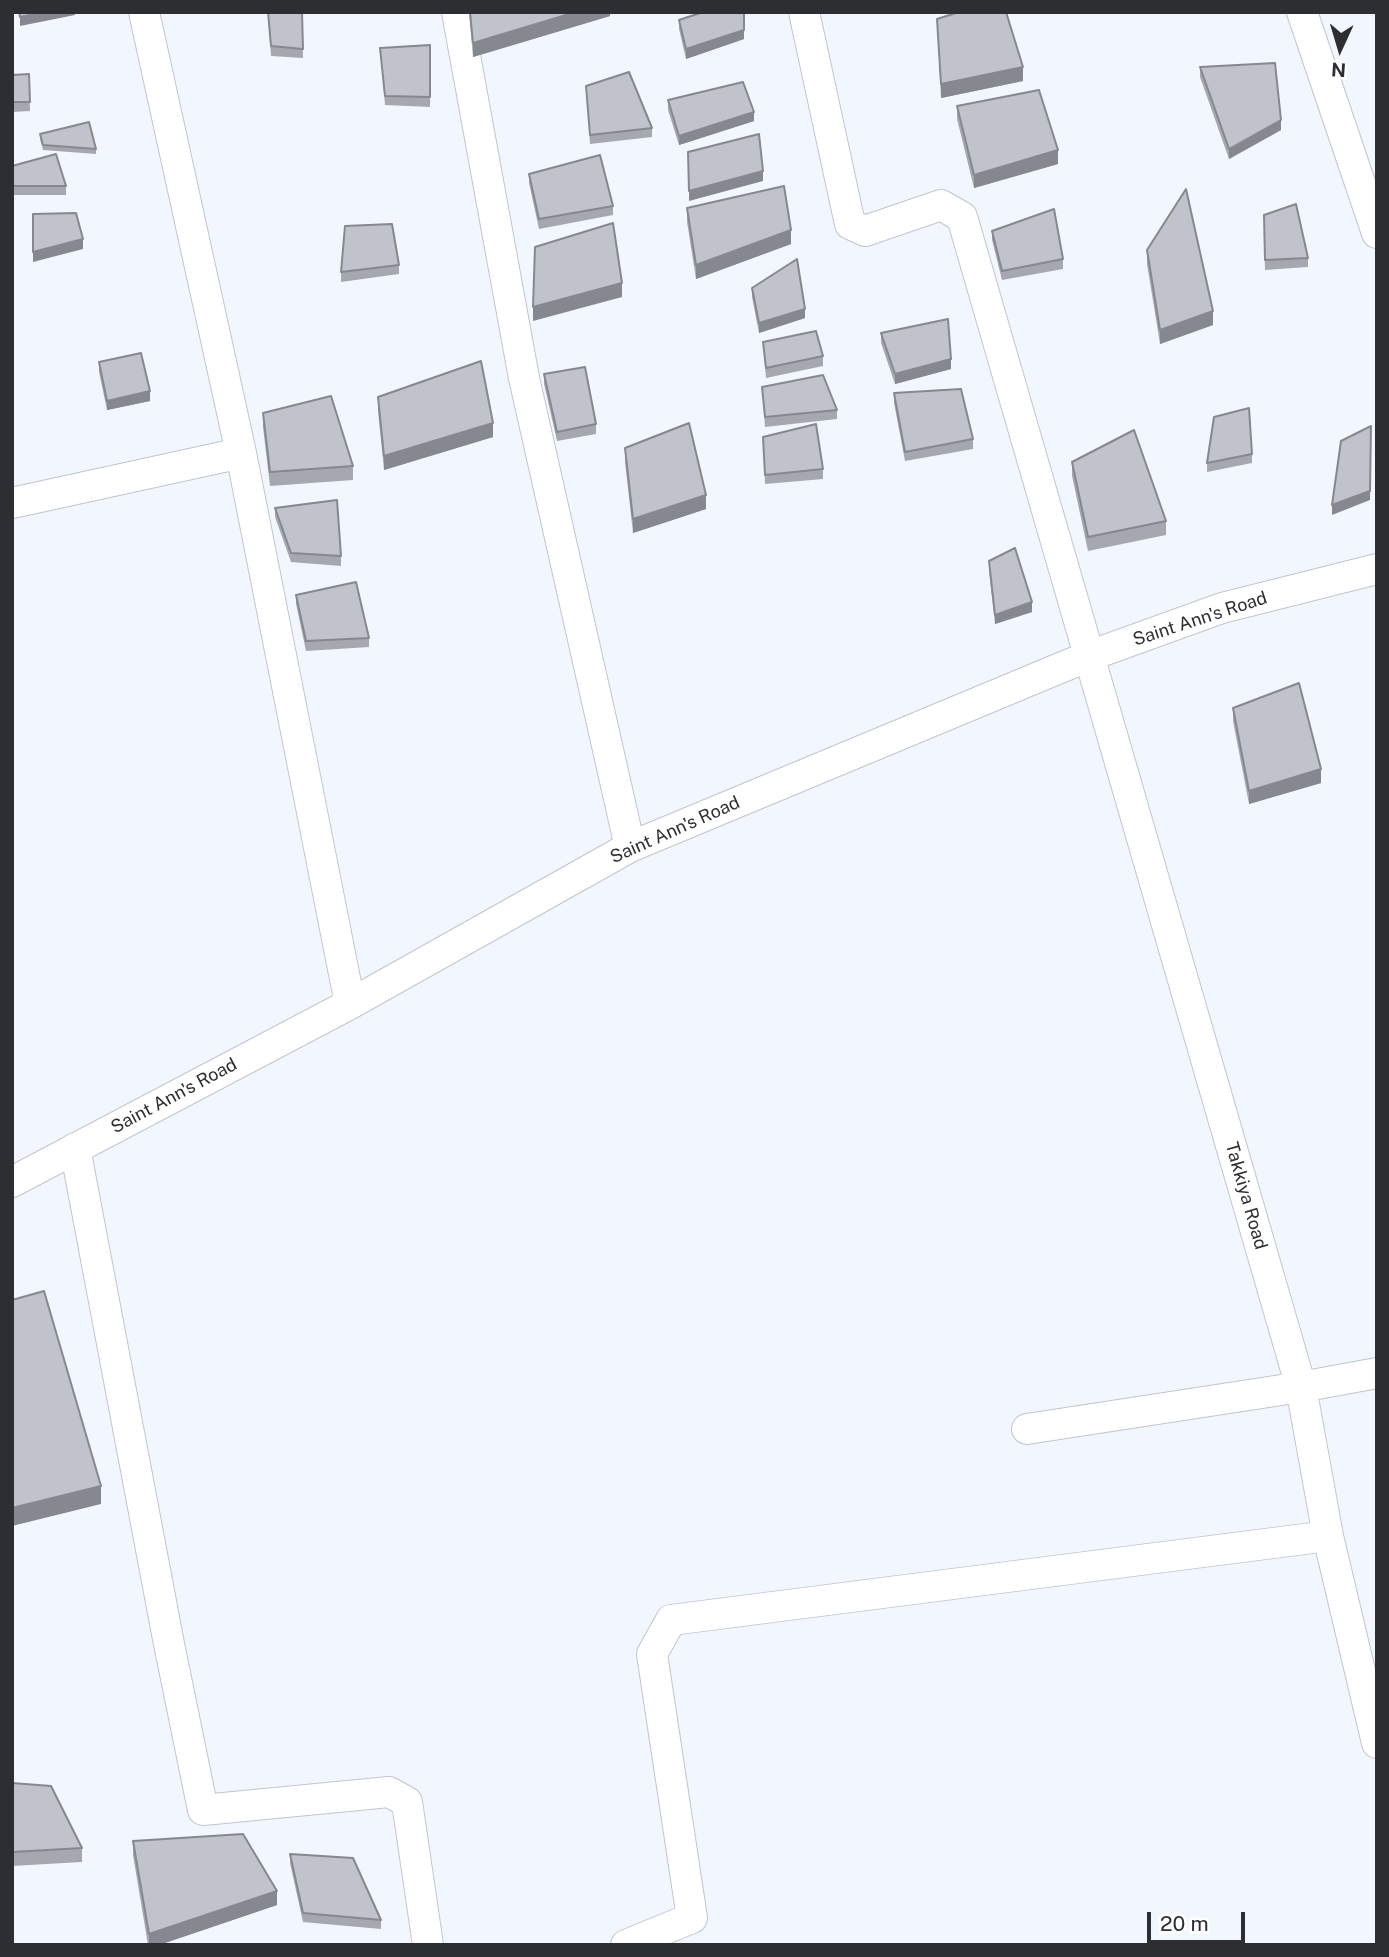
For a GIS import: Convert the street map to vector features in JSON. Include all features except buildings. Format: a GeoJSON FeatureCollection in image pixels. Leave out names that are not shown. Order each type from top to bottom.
{"type":"FeatureCollection","features":[{"type":"Feature","properties":{"kind":"street"},"geometry":{"type":"LineString","coordinates":[[144,12],[240,453],[350,1004]]}},
{"type":"Feature","properties":{"kind":"street"},"geometry":{"type":"LineString","coordinates":[[457,12],[524,377],[630,847]]}},
{"type":"Feature","properties":{"kind":"street","name":"Takkiya Road"},"geometry":{"type":"LineString","coordinates":[[804,12],[850,224],[865,231],[941,205],[962,217],[1301,1387],[1328,1536],[1377,1743]]}},
{"type":"Feature","properties":{"kind":"street"},"geometry":{"type":"LineString","coordinates":[[1302,12],[1377,233]]}},
{"type":"Feature","properties":{"kind":"street"},"geometry":{"type":"LineString","coordinates":[[12,503],[240,453]]}},
{"type":"Feature","properties":{"kind":"street","name":"Saint Ann's Road"},"geometry":{"type":"LineString","coordinates":[[12,1182],[350,1004],[630,847],[1089,656],[1222,608],[1377,569]]}},
{"type":"Feature","properties":{"kind":"street"},"geometry":{"type":"LineString","coordinates":[[75,1148],[203,1810],[389,1792],[407,1802],[428,1945]]}},
{"type":"Feature","properties":{"kind":"street"},"geometry":{"type":"LineString","coordinates":[[1027,1429],[1377,1373]]}},
{"type":"Feature","properties":{"kind":"street"},"geometry":{"type":"LineString","coordinates":[[626,1945],[692,1918],[652,1654],[671,1620],[1328,1536]]}}]}
